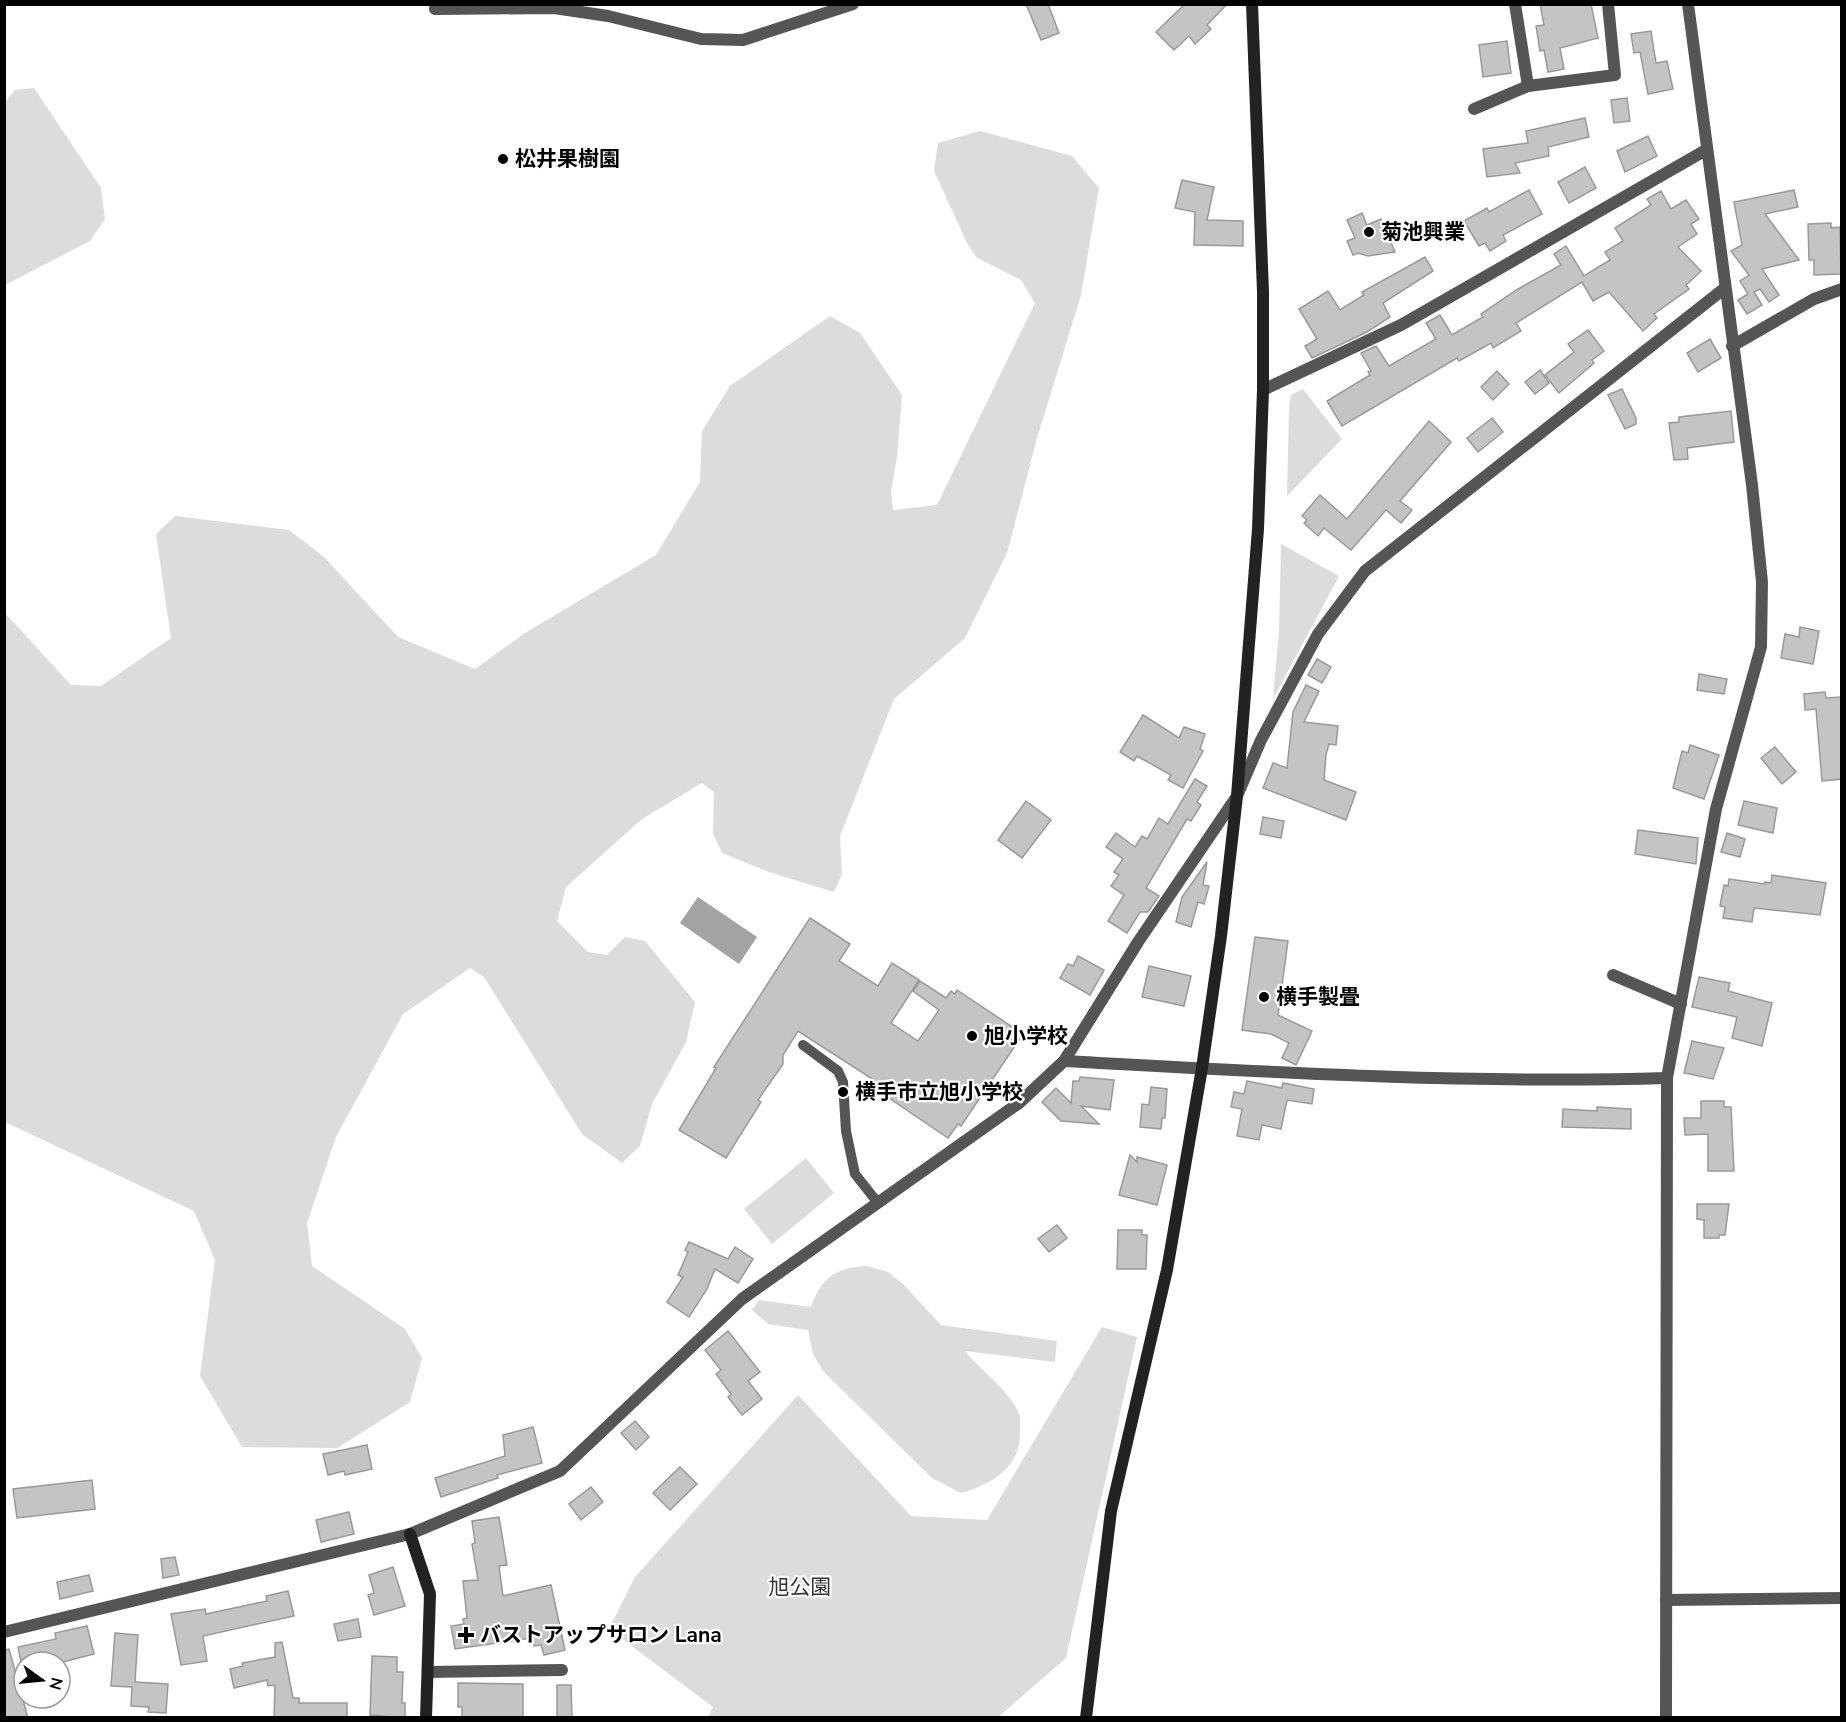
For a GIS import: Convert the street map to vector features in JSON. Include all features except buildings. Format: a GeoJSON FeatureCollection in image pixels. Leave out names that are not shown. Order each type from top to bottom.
{"type":"FeatureCollection","features":[{"type":"Feature","properties":{"kind":"street"},"geometry":{"type":"LineString","coordinates":[[436,4],[435,9],[554,8],[608,16],[701,39],[743,40],[853,4]]}},
{"type":"Feature","properties":{"kind":"street"},"geometry":{"type":"LineString","coordinates":[[1086,1718],[1111,1512],[1167,1270],[1202,1068],[1221,936],[1237,796],[1258,529],[1263,390],[1263,292],[1252,4]]}},
{"type":"Feature","properties":{"kind":"street"},"geometry":{"type":"LineString","coordinates":[[1515,4],[1528,86]]}},
{"type":"Feature","properties":{"kind":"street"},"geometry":{"type":"LineString","coordinates":[[1474,109],[1528,86],[1615,75],[1608,4]]}},
{"type":"Feature","properties":{"kind":"street"},"geometry":{"type":"LineString","coordinates":[[1666,1718],[1667,1077],[1716,809],[1761,647],[1761,582],[1688,4]]}},
{"type":"Feature","properties":{"kind":"street"},"geometry":{"type":"LineString","coordinates":[[1263,390],[1401,325],[1706,150]]}},
{"type":"Feature","properties":{"kind":"street"},"geometry":{"type":"LineString","coordinates":[[4,1632],[410,1534],[560,1471],[742,1299],[1019,1102],[1064,1061],[1138,942],[1237,796],[1261,740],[1318,634],[1365,571],[1725,288]]}},
{"type":"Feature","properties":{"kind":"street"},"geometry":{"type":"LineString","coordinates":[[1732,346],[1814,299],[1842,289]]}},
{"type":"Feature","properties":{"kind":"street"},"geometry":{"type":"LineString","coordinates":[[1613,975],[1681,1004]]}},
{"type":"Feature","properties":{"kind":"street"},"geometry":{"type":"LineString","coordinates":[[1064,1061],[1353,1077],[1538,1081],[1667,1077]]}},
{"type":"Feature","properties":{"kind":"street"},"geometry":{"type":"LineString","coordinates":[[410,1534],[430,1594],[426,1718]]}},
{"type":"Feature","properties":{"kind":"street"},"geometry":{"type":"LineString","coordinates":[[1666,1600],[1842,1598]]}},
{"type":"Feature","properties":{"kind":"street"},"geometry":{"type":"LineString","coordinates":[[428,1672],[562,1670]]}},
{"type":"Feature","properties":{"kind":"lane"},"geometry":{"type":"LineString","coordinates":[[803,1046],[838,1071],[843,1082],[846,1131],[855,1174],[878,1203]]}},
{"type":"Feature","properties":{"kind":"green space"},"geometry":{"type":"Polygon","coordinates":[[[34,88],[101,188],[105,219],[90,241],[5,285],[5,102],[15,90],[34,88]]]}},
{"type":"Feature","properties":{"kind":"green space"},"geometry":{"type":"Polygon","coordinates":[[[980,131],[1072,156],[1099,188],[1081,295],[1037,438],[1007,553],[965,638],[894,699],[840,836],[842,874],[834,892],[769,872],[722,853],[713,833],[714,792],[702,783],[642,819],[566,887],[557,921],[588,952],[607,955],[625,937],[645,941],[695,1002],[686,1042],[652,1104],[640,1146],[622,1163],[582,1134],[484,977],[470,968],[403,1014],[336,1137],[307,1223],[312,1266],[405,1329],[422,1358],[410,1402],[337,1448],[242,1447],[200,1376],[215,1260],[194,1211],[5,1122],[5,613],[71,685],[101,686],[171,638],[156,534],[175,516],[289,530],[324,557],[398,637],[475,669],[525,633],[656,555],[700,482],[702,431],[730,386],[830,316],[860,333],[902,395],[897,457],[891,491],[893,510],[937,505],[1035,303],[1021,280],[976,257],[967,243],[934,171],[938,143],[980,131]]]}},
{"type":"Feature","properties":{"kind":"green space"},"geometry":{"type":"Polygon","coordinates":[[[1303,389],[1342,439],[1287,496],[1289,407],[1291,395],[1303,389]]]}},
{"type":"Feature","properties":{"kind":"green space"},"geometry":{"type":"Polygon","coordinates":[[[1281,544],[1339,576],[1273,699],[1279,631],[1281,544]]]}},
{"type":"Feature","properties":{"kind":"green space"},"geometry":{"type":"Polygon","coordinates":[[[806,1158],[834,1193],[772,1244],[744,1209],[806,1158]]]}},
{"type":"Feature","properties":{"kind":"green space"},"geometry":{"type":"Polygon","coordinates":[[[867,1266],[888,1272],[903,1284],[941,1325],[1057,1341],[1055,1362],[965,1351],[1009,1397],[1020,1416],[1019,1444],[1010,1465],[983,1485],[961,1493],[932,1478],[823,1371],[813,1354],[808,1330],[768,1324],[752,1310],[759,1300],[811,1307],[820,1288],[831,1276],[846,1269],[867,1266]]]}},
{"type":"Feature","properties":{"kind":"green space","name":"旭公園"},"geometry":{"type":"Polygon","coordinates":[[[1102,1327],[1137,1337],[1066,1658],[998,1717],[708,1717],[713,1707],[609,1629],[635,1577],[798,1395],[911,1516],[987,1520],[1102,1327]]]}},
{"type":"Feature","properties":{"kind":"shaded area"},"geometry":{"type":"Polygon","coordinates":[[[698,897],[757,937],[739,964],[680,923],[698,897]]]}},
{"type":"Feature","properties":{"kind":"place","name":"松井果樹園"},"geometry":{"type":"Point","coordinates":[503,159]}},
{"type":"Feature","properties":{"kind":"place","name":"菊池興業"},"geometry":{"type":"Point","coordinates":[1369,232]}},
{"type":"Feature","properties":{"kind":"place","name":"横手製畳"},"geometry":{"type":"Point","coordinates":[1264,997]}},
{"type":"Feature","properties":{"kind":"place","name":"旭小学校"},"geometry":{"type":"Point","coordinates":[972,1036]}},
{"type":"Feature","properties":{"kind":"place","name":"横手市立旭小学校"},"geometry":{"type":"Point","coordinates":[843,1092]}},
{"type":"Feature","properties":{"kind":"place","name":"バストアップサロン Lana"},"geometry":{"type":"Point","coordinates":[466,1635]}}]}
